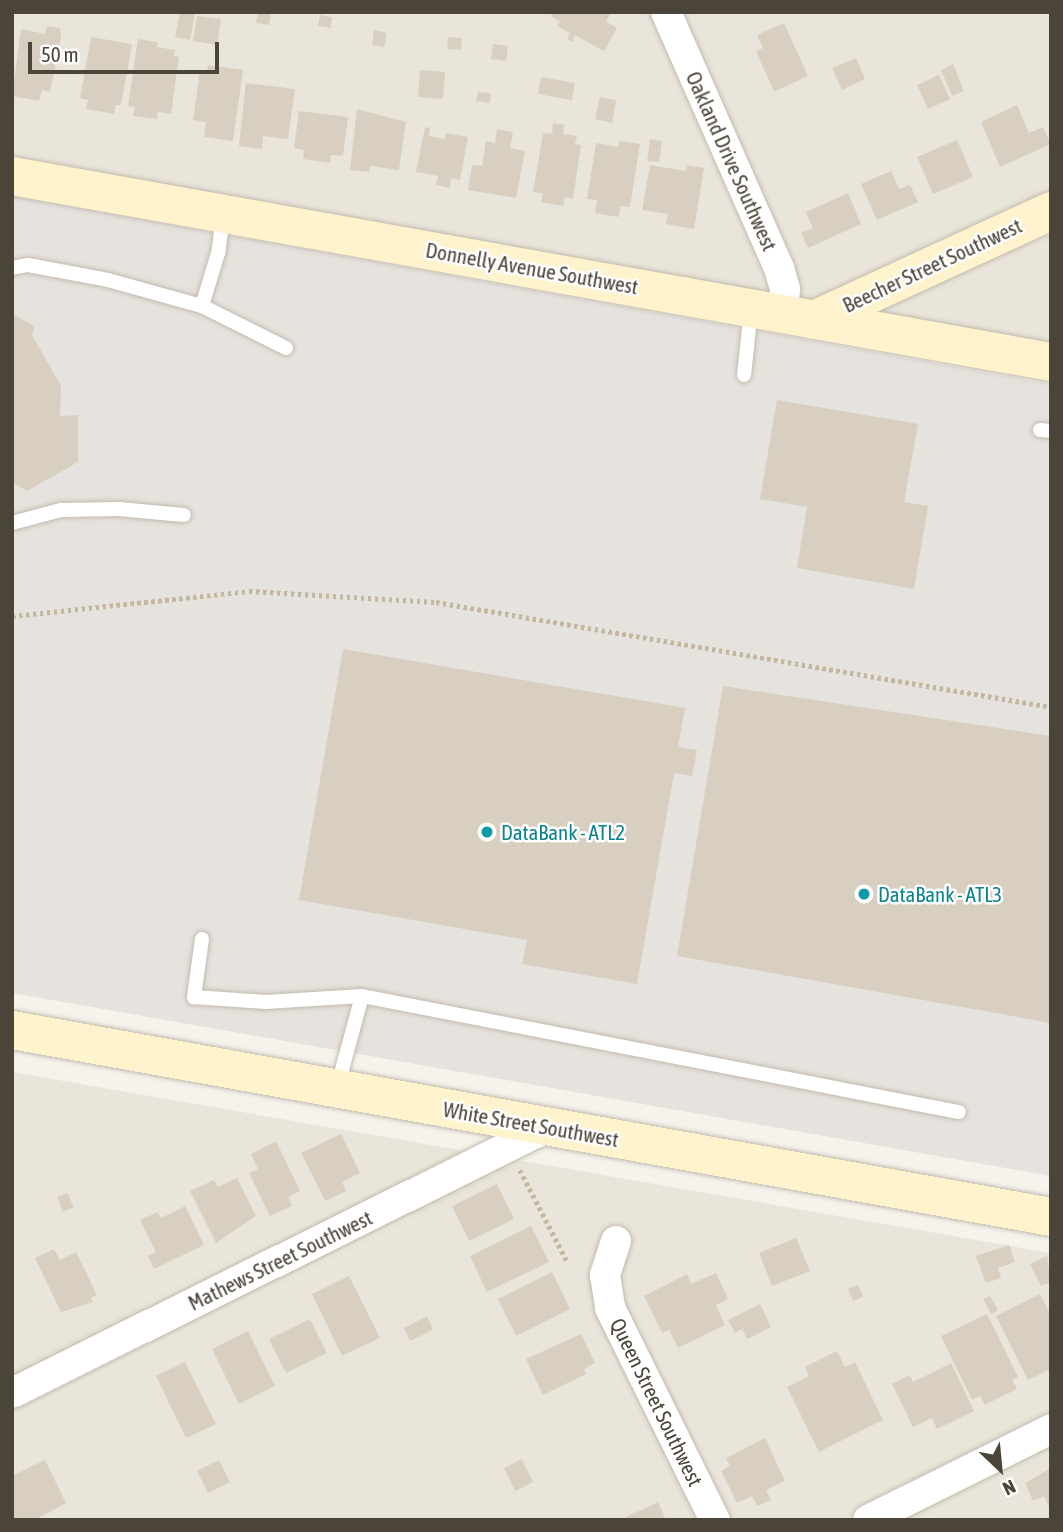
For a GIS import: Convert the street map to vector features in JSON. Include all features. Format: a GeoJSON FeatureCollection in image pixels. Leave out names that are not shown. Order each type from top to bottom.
{"type":"FeatureCollection","features":[{"type":"Feature","properties":{"kind":"street","name":"Oakland Drive Southwest"},"geometry":{"type":"LineString","coordinates":[[666,12],[779,268],[785,289],[783,314]]}},
{"type":"Feature","properties":{"kind":"street","name":"Donnelly Avenue Southwest"},"geometry":{"type":"LineString","coordinates":[[12,176],[1051,362]]}},
{"type":"Feature","properties":{"kind":"street","name":"Beecher Street Southwest"},"geometry":{"type":"LineString","coordinates":[[783,314],[1051,211]]}},
{"type":"Feature","properties":{"kind":"street","name":"White Street Southwest"},"geometry":{"type":"LineString","coordinates":[[12,1030],[1051,1217]]}},
{"type":"Feature","properties":{"kind":"street","name":"Mathews Street Southwest"},"geometry":{"type":"LineString","coordinates":[[12,1393],[548,1127]]}},
{"type":"Feature","properties":{"kind":"street","name":"Queen Street Southwest"},"geometry":{"type":"LineString","coordinates":[[616,1241],[605,1275],[610,1308],[715,1520]]}},
{"type":"Feature","properties":{"kind":"street"},"geometry":{"type":"LineString","coordinates":[[868,1520],[1051,1429]]}},
{"type":"Feature","properties":{"kind":"lane"},"geometry":{"type":"LineString","coordinates":[[202,306],[218,253],[223,213]]}},
{"type":"Feature","properties":{"kind":"lane"},"geometry":{"type":"LineString","coordinates":[[12,268],[27,265],[108,280],[202,306],[286,348]]}},
{"type":"Feature","properties":{"kind":"lane"},"geometry":{"type":"LineString","coordinates":[[744,375],[783,314]]}},
{"type":"Feature","properties":{"kind":"lane"},"geometry":{"type":"LineString","coordinates":[[12,523],[61,510],[119,509],[184,515]]}},
{"type":"Feature","properties":{"kind":"lane"},"geometry":{"type":"LineString","coordinates":[[202,939],[194,997],[266,1002],[362,996],[959,1112]]}},
{"type":"Feature","properties":{"kind":"lane"},"geometry":{"type":"LineString","coordinates":[[337,1089],[362,996]]}},
{"type":"Feature","properties":{"kind":"path"},"geometry":{"type":"LineString","coordinates":[[12,616],[249,591],[436,602],[1051,707]]}},
{"type":"Feature","properties":{"kind":"path"},"geometry":{"type":"LineString","coordinates":[[517,1163],[568,1263]]}},
{"type":"Feature","properties":{"kind":"shaded area"},"geometry":{"type":"Polygon","coordinates":[[[12,12],[1051,12],[1051,349],[12,157],[12,12]]]}},
{"type":"Feature","properties":{"kind":"shaded area"},"geometry":{"type":"Polygon","coordinates":[[[12,196],[1051,384],[1051,1176],[12,993],[12,196]]]}},
{"type":"Feature","properties":{"kind":"shaded area"},"geometry":{"type":"Polygon","coordinates":[[[12,1072],[1051,1253],[1051,1520],[12,1520],[12,1072]]]}},
{"type":"Feature","properties":{"kind":"building"},"geometry":{"type":"Polygon","coordinates":[[[180,12],[195,13],[190,40],[175,37],[180,12]]]}},
{"type":"Feature","properties":{"kind":"building"},"geometry":{"type":"Polygon","coordinates":[[[258,12],[271,12],[269,25],[256,23],[258,12]]]}},
{"type":"Feature","properties":{"kind":"building"},"geometry":{"type":"Polygon","coordinates":[[[553,12],[611,12],[606,22],[617,28],[604,51],[575,35],[572,42],[567,39],[570,33],[557,26],[560,22],[551,16],[553,12]]]}},
{"type":"Feature","properties":{"kind":"building"},"geometry":{"type":"Polygon","coordinates":[[[320,15],[332,17],[331,28],[318,26],[320,15]]]}},
{"type":"Feature","properties":{"kind":"building"},"geometry":{"type":"Polygon","coordinates":[[[197,16],[221,19],[217,45],[193,41],[197,16]]]}},
{"type":"Feature","properties":{"kind":"building"},"geometry":{"type":"Polygon","coordinates":[[[784,23],[808,76],[774,92],[756,51],[763,48],[757,35],[784,23]]]}},
{"type":"Feature","properties":{"kind":"building"},"geometry":{"type":"Polygon","coordinates":[[[47,26],[60,28],[61,37],[50,92],[42,90],[39,101],[12,96],[21,29],[45,34],[47,26]]]}},
{"type":"Feature","properties":{"kind":"building"},"geometry":{"type":"Polygon","coordinates":[[[374,30],[387,33],[384,47],[372,45],[374,30]]]}},
{"type":"Feature","properties":{"kind":"building"},"geometry":{"type":"Polygon","coordinates":[[[91,37],[132,44],[121,105],[116,105],[114,114],[86,109],[88,100],[80,98],[91,37]]]}},
{"type":"Feature","properties":{"kind":"building"},"geometry":{"type":"Polygon","coordinates":[[[448,37],[462,38],[461,50],[447,49],[448,37]]]}},
{"type":"Feature","properties":{"kind":"building"},"geometry":{"type":"Polygon","coordinates":[[[138,39],[158,42],[157,47],[175,50],[174,56],[179,57],[171,114],[158,112],[157,119],[133,116],[135,107],[128,106],[138,39]]]}},
{"type":"Feature","properties":{"kind":"building"},"geometry":{"type":"Polygon","coordinates":[[[493,44],[508,46],[506,61],[491,59],[493,44]]]}},
{"type":"Feature","properties":{"kind":"building"},"geometry":{"type":"Polygon","coordinates":[[[856,58],[865,79],[842,90],[832,68],[856,58]]]}},
{"type":"Feature","properties":{"kind":"building"},"geometry":{"type":"Polygon","coordinates":[[[953,64],[964,91],[952,96],[941,70],[953,64]]]}},
{"type":"Feature","properties":{"kind":"building"},"geometry":{"type":"Polygon","coordinates":[[[208,65],[243,70],[233,141],[204,137],[206,122],[193,120],[200,71],[207,72],[208,65]]]}},
{"type":"Feature","properties":{"kind":"building"},"geometry":{"type":"Polygon","coordinates":[[[420,70],[445,72],[443,99],[418,97],[420,70]]]}},
{"type":"Feature","properties":{"kind":"building"},"geometry":{"type":"Polygon","coordinates":[[[939,75],[950,99],[928,109],[917,85],[939,75]]]}},
{"type":"Feature","properties":{"kind":"building"},"geometry":{"type":"Polygon","coordinates":[[[541,77],[575,83],[572,100],[538,94],[541,77]]]}},
{"type":"Feature","properties":{"kind":"building"},"geometry":{"type":"Polygon","coordinates":[[[246,83],[295,89],[288,139],[263,136],[262,149],[239,146],[246,83]]]}},
{"type":"Feature","properties":{"kind":"building"},"geometry":{"type":"Polygon","coordinates":[[[478,92],[491,93],[490,103],[476,101],[478,92]]]}},
{"type":"Feature","properties":{"kind":"building"},"geometry":{"type":"Polygon","coordinates":[[[600,97],[616,100],[612,123],[595,119],[600,97]]]}},
{"type":"Feature","properties":{"kind":"building"},"geometry":{"type":"Polygon","coordinates":[[[1017,105],[1029,133],[1043,127],[1051,144],[1000,167],[981,122],[1017,105]]]}},
{"type":"Feature","properties":{"kind":"building"},"geometry":{"type":"Polygon","coordinates":[[[357,109],[406,122],[399,170],[370,166],[369,172],[350,170],[357,109]]]}},
{"type":"Feature","properties":{"kind":"building"},"geometry":{"type":"Polygon","coordinates":[[[299,111],[348,117],[343,156],[331,155],[330,163],[303,159],[304,150],[294,148],[299,111]]]}},
{"type":"Feature","properties":{"kind":"building"},"geometry":{"type":"Polygon","coordinates":[[[553,123],[564,125],[563,134],[577,136],[575,144],[581,145],[573,199],[565,197],[563,206],[541,202],[543,193],[533,192],[543,133],[552,134],[553,123]]]}},
{"type":"Feature","properties":{"kind":"building"},"geometry":{"type":"Polygon","coordinates":[[[425,127],[430,128],[429,136],[445,139],[446,133],[468,137],[460,180],[451,178],[450,188],[436,185],[438,176],[416,172],[425,127]]]}},
{"type":"Feature","properties":{"kind":"building"},"geometry":{"type":"Polygon","coordinates":[[[497,129],[513,132],[510,148],[525,151],[516,198],[468,190],[472,165],[482,166],[486,141],[495,143],[497,129]]]}},
{"type":"Feature","properties":{"kind":"building"},"geometry":{"type":"Polygon","coordinates":[[[650,139],[662,141],[659,162],[647,161],[650,139]]]}},
{"type":"Feature","properties":{"kind":"building"},"geometry":{"type":"Polygon","coordinates":[[[957,140],[973,177],[933,194],[917,157],[957,140]]]}},
{"type":"Feature","properties":{"kind":"building"},"geometry":{"type":"Polygon","coordinates":[[[619,141],[640,144],[630,207],[621,206],[618,217],[595,213],[597,200],[587,199],[596,143],[618,147],[619,141]]]}},
{"type":"Feature","properties":{"kind":"building"},"geometry":{"type":"Polygon","coordinates":[[[650,165],[686,171],[687,165],[704,168],[694,229],[666,224],[668,214],[642,210],[650,165]]]}},
{"type":"Feature","properties":{"kind":"building"},"geometry":{"type":"Polygon","coordinates":[[[891,171],[899,189],[910,185],[918,202],[877,220],[861,184],[891,171]]]}},
{"type":"Feature","properties":{"kind":"building"},"geometry":{"type":"Polygon","coordinates":[[[848,193],[861,224],[808,248],[801,233],[813,228],[806,212],[848,193]]]}},
{"type":"Feature","properties":{"kind":"building"},"geometry":{"type":"Polygon","coordinates":[[[12,314],[34,326],[32,335],[61,386],[60,416],[78,415],[78,462],[27,491],[12,482],[12,314]]]}},
{"type":"Feature","properties":{"kind":"building"},"geometry":{"type":"Polygon","coordinates":[[[777,400],[918,424],[904,502],[928,506],[914,589],[797,568],[807,507],[760,499],[777,400]]]}},
{"type":"Feature","properties":{"kind":"building","name":"DataBank - ATL2"},"geometry":{"type":"Polygon","coordinates":[[[343,649],[685,708],[678,747],[697,750],[692,776],[674,773],[637,984],[522,964],[527,940],[299,900],[343,649]]]}},
{"type":"Feature","properties":{"kind":"building","name":"DataBank - ATL3"},"geometry":{"type":"Polygon","coordinates":[[[723,686],[1051,736],[1051,1023],[677,956],[723,686]]]}},
{"type":"Feature","properties":{"kind":"building"},"geometry":{"type":"Polygon","coordinates":[[[341,1134],[360,1173],[342,1182],[346,1191],[325,1201],[301,1153],[341,1134]]]}},
{"type":"Feature","properties":{"kind":"building"},"geometry":{"type":"Polygon","coordinates":[[[276,1141],[300,1191],[288,1197],[292,1206],[270,1216],[249,1173],[258,1169],[251,1154],[276,1141]]]}},
{"type":"Feature","properties":{"kind":"building"},"geometry":{"type":"Polygon","coordinates":[[[237,1178],[256,1216],[216,1243],[190,1191],[214,1180],[218,1187],[237,1178]]]}},
{"type":"Feature","properties":{"kind":"building"},"geometry":{"type":"Polygon","coordinates":[[[497,1184],[514,1219],[469,1241],[452,1206],[497,1184]]]}},
{"type":"Feature","properties":{"kind":"building"},"geometry":{"type":"Polygon","coordinates":[[[67,1193],[74,1207],[63,1212],[57,1197],[67,1193]]]}},
{"type":"Feature","properties":{"kind":"building"},"geometry":{"type":"Polygon","coordinates":[[[185,1206],[204,1245],[154,1269],[148,1256],[156,1252],[140,1220],[158,1212],[161,1218],[185,1206]]]}},
{"type":"Feature","properties":{"kind":"building"},"geometry":{"type":"Polygon","coordinates":[[[531,1226],[549,1262],[487,1292],[470,1256],[531,1226]]]}},
{"type":"Feature","properties":{"kind":"building"},"geometry":{"type":"Polygon","coordinates":[[[796,1238],[810,1271],[772,1286],[759,1253],[796,1238]]]}},
{"type":"Feature","properties":{"kind":"building"},"geometry":{"type":"Polygon","coordinates":[[[1009,1245],[1015,1262],[998,1268],[1001,1278],[986,1283],[976,1256],[1009,1245]]]}},
{"type":"Feature","properties":{"kind":"building"},"geometry":{"type":"Polygon","coordinates":[[[54,1249],[60,1260],[76,1252],[97,1295],[91,1298],[93,1302],[61,1312],[35,1258],[54,1249]]]}},
{"type":"Feature","properties":{"kind":"building"},"geometry":{"type":"Polygon","coordinates":[[[1047,1256],[1051,1282],[1041,1286],[1030,1264],[1047,1256]]]}},
{"type":"Feature","properties":{"kind":"building"},"geometry":{"type":"Polygon","coordinates":[[[552,1272],[570,1309],[516,1336],[498,1299],[552,1272]]]}},
{"type":"Feature","properties":{"kind":"building"},"geometry":{"type":"Polygon","coordinates":[[[716,1273],[728,1299],[716,1305],[725,1325],[678,1348],[669,1330],[662,1333],[644,1296],[687,1274],[691,1284],[716,1273]]]}},
{"type":"Feature","properties":{"kind":"building"},"geometry":{"type":"Polygon","coordinates":[[[349,1276],[380,1338],[342,1356],[312,1294],[349,1276]]]}},
{"type":"Feature","properties":{"kind":"building"},"geometry":{"type":"Polygon","coordinates":[[[858,1285],[863,1297],[853,1301],[848,1289],[858,1285]]]}},
{"type":"Feature","properties":{"kind":"building"},"geometry":{"type":"Polygon","coordinates":[[[1040,1294],[1051,1315],[1051,1369],[1028,1380],[996,1316],[1040,1294]]]}},
{"type":"Feature","properties":{"kind":"building"},"geometry":{"type":"Polygon","coordinates":[[[990,1296],[998,1310],[991,1314],[983,1299],[990,1296]]]}},
{"type":"Feature","properties":{"kind":"building"},"geometry":{"type":"Polygon","coordinates":[[[760,1304],[771,1327],[747,1339],[742,1329],[735,1333],[728,1320],[760,1304]]]}},
{"type":"Feature","properties":{"kind":"building"},"geometry":{"type":"Polygon","coordinates":[[[987,1314],[1018,1377],[1012,1380],[1017,1389],[985,1405],[980,1396],[972,1400],[941,1336],[987,1314]]]}},
{"type":"Feature","properties":{"kind":"building"},"geometry":{"type":"Polygon","coordinates":[[[427,1316],[433,1330],[410,1341],[404,1328],[427,1316]]]}},
{"type":"Feature","properties":{"kind":"building"},"geometry":{"type":"Polygon","coordinates":[[[310,1319],[327,1353],[286,1373],[269,1339],[310,1319]]]}},
{"type":"Feature","properties":{"kind":"building"},"geometry":{"type":"Polygon","coordinates":[[[248,1331],[275,1386],[239,1404],[212,1349],[248,1331]]]}},
{"type":"Feature","properties":{"kind":"building"},"geometry":{"type":"Polygon","coordinates":[[[581,1334],[595,1363],[584,1369],[586,1374],[543,1395],[526,1359],[581,1334]]]}},
{"type":"Feature","properties":{"kind":"building"},"geometry":{"type":"Polygon","coordinates":[[[837,1351],[845,1367],[855,1362],[883,1420],[819,1452],[787,1387],[809,1376],[805,1367],[837,1351]]]}},
{"type":"Feature","properties":{"kind":"building"},"geometry":{"type":"Polygon","coordinates":[[[185,1362],[216,1424],[186,1438],[156,1376],[185,1362]]]}},
{"type":"Feature","properties":{"kind":"building"},"geometry":{"type":"Polygon","coordinates":[[[951,1363],[974,1411],[937,1429],[932,1418],[913,1427],[892,1384],[910,1375],[913,1382],[951,1363]]]}},
{"type":"Feature","properties":{"kind":"building"},"geometry":{"type":"Polygon","coordinates":[[[765,1438],[785,1481],[766,1490],[771,1500],[757,1506],[752,1496],[737,1503],[721,1471],[730,1466],[726,1458],[765,1438]]]}},
{"type":"Feature","properties":{"kind":"building"},"geometry":{"type":"Polygon","coordinates":[[[522,1459],[533,1482],[515,1491],[504,1468],[522,1459]]]}},
{"type":"Feature","properties":{"kind":"building"},"geometry":{"type":"Polygon","coordinates":[[[45,1460],[66,1503],[35,1520],[12,1520],[12,1476],[45,1460]]]}},
{"type":"Feature","properties":{"kind":"building"},"geometry":{"type":"Polygon","coordinates":[[[219,1460],[230,1482],[208,1493],[197,1471],[219,1460]]]}},
{"type":"Feature","properties":{"kind":"building"},"geometry":{"type":"Polygon","coordinates":[[[1051,1468],[1051,1511],[1044,1496],[1033,1501],[1025,1483],[1051,1468]]]}},
{"type":"Feature","properties":{"kind":"building"},"geometry":{"type":"Polygon","coordinates":[[[658,1502],[666,1520],[627,1520],[626,1517],[658,1502]]]}},
{"type":"Feature","properties":{"kind":"place","name":"DataBank - ATL2"},"geometry":{"type":"Point","coordinates":[487,832]}},
{"type":"Feature","properties":{"kind":"place","name":"DataBank - ATL3"},"geometry":{"type":"Point","coordinates":[864,894]}}]}
